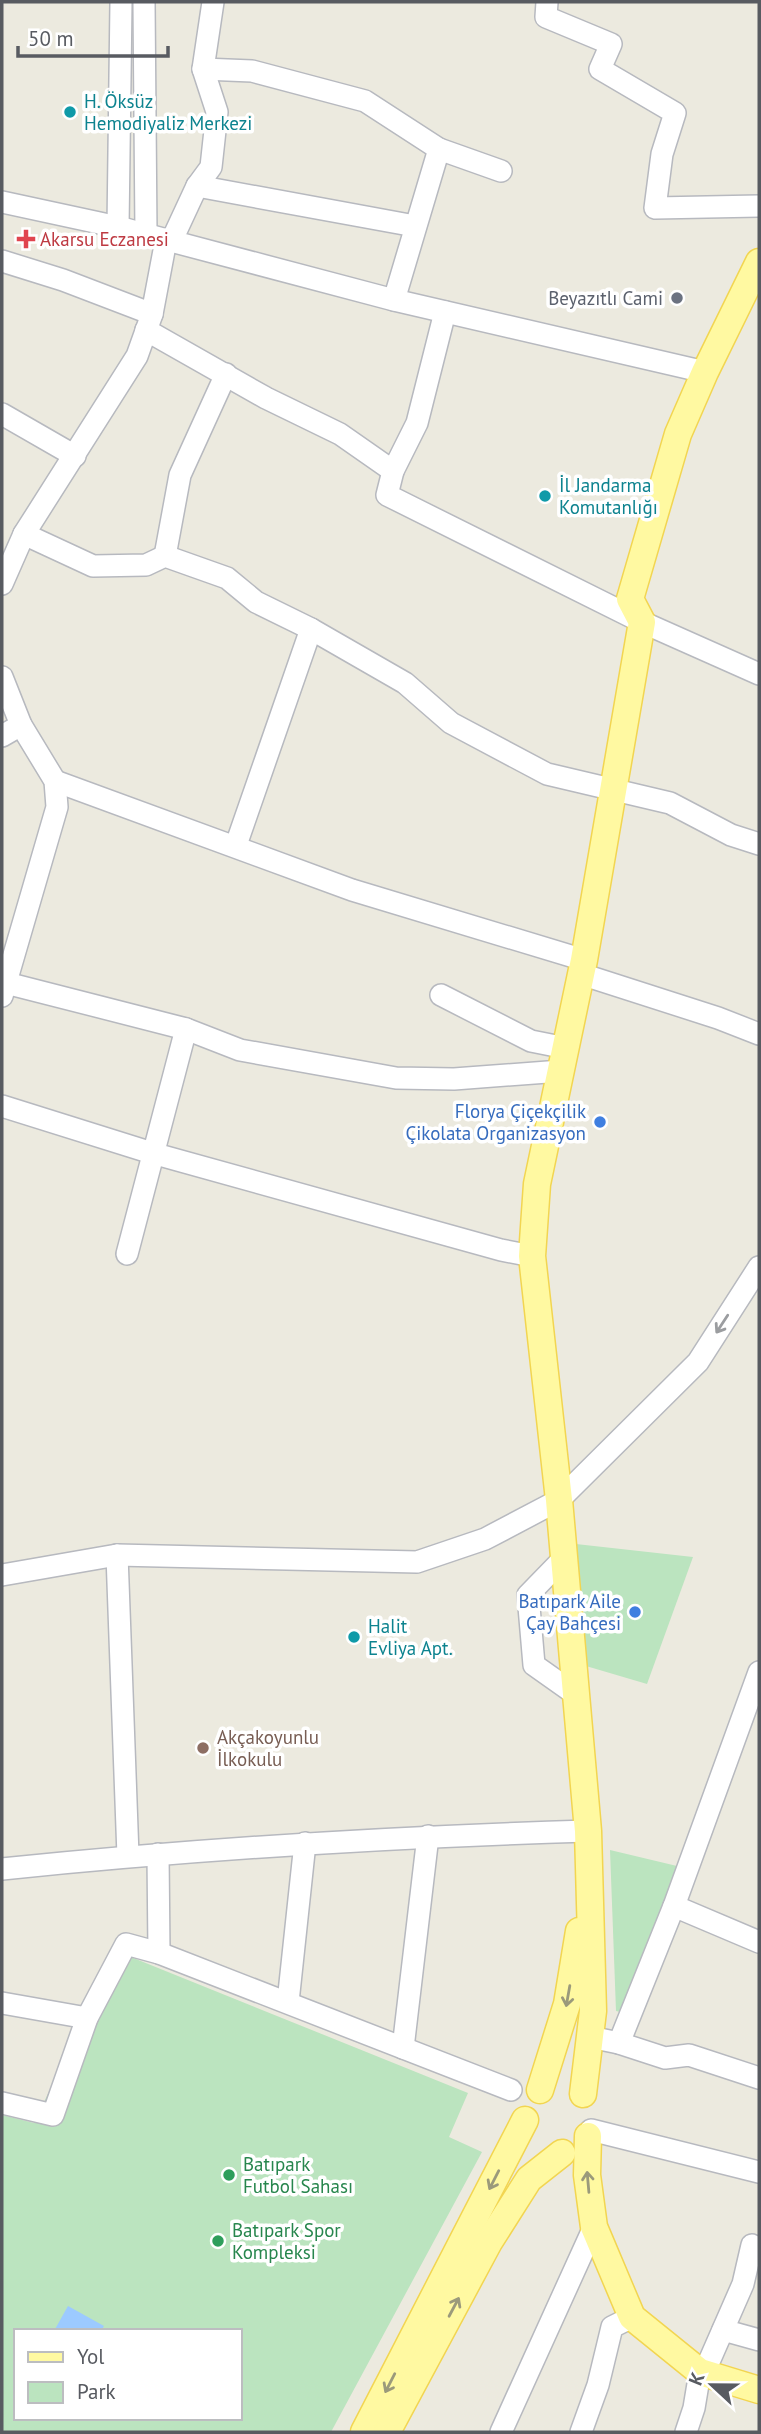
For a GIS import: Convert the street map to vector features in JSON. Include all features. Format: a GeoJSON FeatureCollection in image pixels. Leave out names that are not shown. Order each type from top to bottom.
{"type":"FeatureCollection","features":[{"type":"Feature","properties":{"kind":"main road"},"geometry":{"type":"LineString","coordinates":[[583,2094],[593,2011],[588,1831],[559,1500],[532,1256],[537,1184],[583,967],[642,622],[630,599],[678,434],[759,262]]}},
{"type":"Feature","properties":{"kind":"main road"},"geometry":{"type":"LineString","coordinates":[[364,2432],[525,2120],[527,2109],[540,2090],[568,2004],[582,1909],[588,1831]]}},
{"type":"Feature","properties":{"kind":"main road"},"geometry":{"type":"LineString","coordinates":[[540,2090],[562,2084],[573,2087],[590,2103],[593,2114],[587,2175],[594,2227],[632,2317],[702,2373],[759,2390]]}},
{"type":"Feature","properties":{"kind":"main road"},"geometry":{"type":"LineString","coordinates":[[525,2120],[527,2130],[541,2147],[562,2153]]}},
{"type":"Feature","properties":{"kind":"main road"},"geometry":{"type":"LineString","coordinates":[[387,2432],[489,2242],[529,2179],[562,2153],[582,2145],[590,2133]]}},
{"type":"Feature","properties":{"kind":"street"},"geometry":{"type":"LineString","coordinates":[[118,227],[121,2]]}},
{"type":"Feature","properties":{"kind":"street"},"geometry":{"type":"LineString","coordinates":[[2,584],[24,534],[137,356],[149,322],[161,239],[144,2]]}},
{"type":"Feature","properties":{"kind":"street"},"geometry":{"type":"LineString","coordinates":[[161,239],[211,166],[218,112],[203,69],[213,2]]}},
{"type":"Feature","properties":{"kind":"street"},"geometry":{"type":"LineString","coordinates":[[547,2],[546,17],[611,44],[600,69],[675,113],[662,155],[655,208],[759,206]]}},
{"type":"Feature","properties":{"kind":"street"},"geometry":{"type":"LineString","coordinates":[[203,69],[253,71],[365,101],[439,149],[501,172]]}},
{"type":"Feature","properties":{"kind":"street"},"geometry":{"type":"LineString","coordinates":[[394,300],[439,149]]}},
{"type":"Feature","properties":{"kind":"street"},"geometry":{"type":"LineString","coordinates":[[197,186],[415,226]]}},
{"type":"Feature","properties":{"kind":"street"},"geometry":{"type":"LineString","coordinates":[[2,202],[118,227],[394,300],[705,372]]}},
{"type":"Feature","properties":{"kind":"street"},"geometry":{"type":"LineString","coordinates":[[2,261],[63,280],[149,322],[266,398],[340,433],[393,471]]}},
{"type":"Feature","properties":{"kind":"street"},"geometry":{"type":"LineString","coordinates":[[445,312],[417,423],[393,471],[387,495],[642,622],[759,674]]}},
{"type":"Feature","properties":{"kind":"street"},"geometry":{"type":"LineString","coordinates":[[165,556],[180,475],[226,374]]}},
{"type":"Feature","properties":{"kind":"street"},"geometry":{"type":"LineString","coordinates":[[2,414],[75,456]]}},
{"type":"Feature","properties":{"kind":"street"},"geometry":{"type":"LineString","coordinates":[[24,534],[93,566],[146,565],[165,556],[227,578],[256,602],[311,629],[405,683],[451,723],[547,774],[670,803],[731,835],[759,844]]}},
{"type":"Feature","properties":{"kind":"street"},"geometry":{"type":"LineString","coordinates":[[236,845],[311,629]]}},
{"type":"Feature","properties":{"kind":"street"},"geometry":{"type":"LineString","coordinates":[[2,677],[21,725],[55,781],[57,807],[4,989],[186,1029],[240,1050],[396,1078],[454,1079],[563,1060]]}},
{"type":"Feature","properties":{"kind":"street"},"geometry":{"type":"LineString","coordinates":[[2,736],[21,725]]}},
{"type":"Feature","properties":{"kind":"street"},"geometry":{"type":"LineString","coordinates":[[55,781],[236,845],[352,890],[583,967],[759,1034]]}},
{"type":"Feature","properties":{"kind":"street"},"geometry":{"type":"LineString","coordinates":[[441,995],[563,1060]]}},
{"type":"Feature","properties":{"kind":"street"},"geometry":{"type":"LineString","coordinates":[[127,1254],[186,1029]]}},
{"type":"Feature","properties":{"kind":"street"},"geometry":{"type":"LineString","coordinates":[[2,1106],[152,1153],[501,1250],[532,1256]]}},
{"type":"Feature","properties":{"kind":"street"},"geometry":{"type":"LineString","coordinates":[[2,1575],[117,1555],[417,1562],[485,1539],[559,1500],[698,1362],[759,1267]]}},
{"type":"Feature","properties":{"kind":"street"},"geometry":{"type":"LineString","coordinates":[[117,1555],[128,1856]]}},
{"type":"Feature","properties":{"kind":"street"},"geometry":{"type":"LineString","coordinates":[[564,1558],[528,1595],[534,1665],[575,1694]]}},
{"type":"Feature","properties":{"kind":"street"},"geometry":{"type":"LineString","coordinates":[[619,2043],[753,1702],[759,1672]]}},
{"type":"Feature","properties":{"kind":"street"},"geometry":{"type":"LineString","coordinates":[[2,1869],[128,1856],[305,1843],[588,1831]]}},
{"type":"Feature","properties":{"kind":"street"},"geometry":{"type":"LineString","coordinates":[[403,2048],[428,1836]]}},
{"type":"Feature","properties":{"kind":"street"},"geometry":{"type":"LineString","coordinates":[[288,2002],[305,1843]]}},
{"type":"Feature","properties":{"kind":"street"},"geometry":{"type":"LineString","coordinates":[[158,1854],[159,1953]]}},
{"type":"Feature","properties":{"kind":"street"},"geometry":{"type":"LineString","coordinates":[[674,1906],[759,1942]]}},
{"type":"Feature","properties":{"kind":"street"},"geometry":{"type":"LineString","coordinates":[[2,2103],[53,2115],[87,2018],[126,1944],[159,1953],[511,2090]]}},
{"type":"Feature","properties":{"kind":"street"},"geometry":{"type":"LineString","coordinates":[[2,2003],[87,2018]]}},
{"type":"Feature","properties":{"kind":"street"},"geometry":{"type":"LineString","coordinates":[[590,2037],[619,2043],[664,2058],[689,2055],[759,2078]]}},
{"type":"Feature","properties":{"kind":"street"},"geometry":{"type":"LineString","coordinates":[[590,2133],[759,2172]]}},
{"type":"Feature","properties":{"kind":"street"},"geometry":{"type":"LineString","coordinates":[[501,2432],[594,2227]]}},
{"type":"Feature","properties":{"kind":"street"},"geometry":{"type":"LineString","coordinates":[[686,2432],[702,2373],[743,2284],[752,2245]]}},
{"type":"Feature","properties":{"kind":"street"},"geometry":{"type":"LineString","coordinates":[[581,2432],[598,2385],[612,2328],[632,2317]]}},
{"type":"Feature","properties":{"kind":"street"},"geometry":{"type":"LineString","coordinates":[[723,2330],[759,2340]]}},
{"type":"Feature","properties":{"kind":"green space"},"geometry":{"type":"Polygon","coordinates":[[[576,1544],[693,1557],[647,1684],[586,1666],[576,1544]]]}},
{"type":"Feature","properties":{"kind":"green space"},"geometry":{"type":"Polygon","coordinates":[[[610,1850],[677,1866],[625,2013],[616,2011],[610,1850]]]}},
{"type":"Feature","properties":{"kind":"green space","name":"Batıpark Spor Kompleksi"},"geometry":{"type":"Polygon","coordinates":[[[116,1951],[468,2093],[449,2137],[482,2152],[331,2432],[2,2432],[2,2115],[34,2123],[116,1951]]]}},
{"type":"Feature","properties":{"kind":"water"},"geometry":{"type":"Polygon","coordinates":[[[68,2306],[104,2326],[102,2329],[55,2329],[68,2306]]]}},
{"type":"Feature","properties":{"kind":"place","name":"H. Öksüz Hemodiyaliz Merkezi"},"geometry":{"type":"Point","coordinates":[70,112]}},
{"type":"Feature","properties":{"kind":"place","name":"Akarsu Eczanesi"},"geometry":{"type":"Point","coordinates":[26,239]}},
{"type":"Feature","properties":{"kind":"place","name":"Beyazıtlı Cami"},"geometry":{"type":"Point","coordinates":[677,298]}},
{"type":"Feature","properties":{"kind":"place","name":"İl Jandarma Komutanlığı"},"geometry":{"type":"Point","coordinates":[545,496]}},
{"type":"Feature","properties":{"kind":"place","name":"Florya Çiçekçilik Çikolata Organizasyon"},"geometry":{"type":"Point","coordinates":[600,1122]}},
{"type":"Feature","properties":{"kind":"place","name":"Batıpark Aile Çay Bahçesi"},"geometry":{"type":"Point","coordinates":[635,1612]}},
{"type":"Feature","properties":{"kind":"place","name":"Halit Evliya Apt."},"geometry":{"type":"Point","coordinates":[354,1637]}},
{"type":"Feature","properties":{"kind":"place","name":"Akçakoyunlu İlkokulu"},"geometry":{"type":"Point","coordinates":[203,1748]}},
{"type":"Feature","properties":{"kind":"place","name":"Batıpark Futbol Sahası"},"geometry":{"type":"Point","coordinates":[229,2175]}},
{"type":"Feature","properties":{"kind":"place","name":"Batıpark Spor Kompleksi"},"geometry":{"type":"Point","coordinates":[218,2241]}}]}
